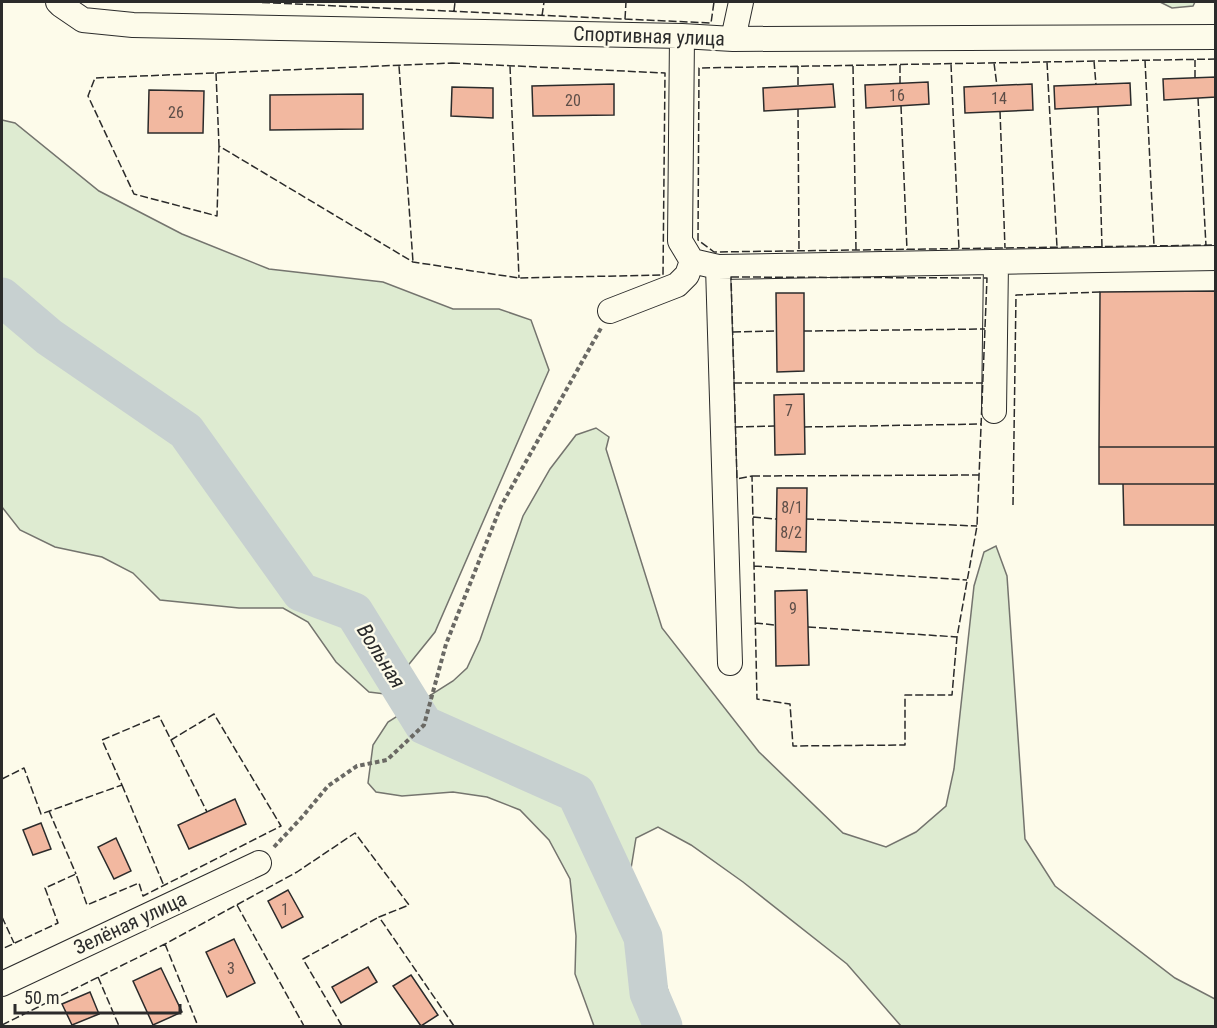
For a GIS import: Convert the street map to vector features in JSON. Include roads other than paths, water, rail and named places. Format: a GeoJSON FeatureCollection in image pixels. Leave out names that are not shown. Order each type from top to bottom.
{"type":"FeatureCollection","features":[{"type":"Feature","properties":{"kind":"street","name":"Спортивная улица"},"geometry":{"type":"LineString","coordinates":[[58,2],[83,20],[133,25],[682,36],[733,39],[1215,37]]}},
{"type":"Feature","properties":{"kind":"street"},"geometry":{"type":"LineString","coordinates":[[733,39],[741,2]]}},
{"type":"Feature","properties":{"kind":"street"},"geometry":{"type":"LineString","coordinates":[[682,36],[680,241],[692,261],[718,267],[1215,258]]}},
{"type":"Feature","properties":{"kind":"street"},"geometry":{"type":"LineString","coordinates":[[610,311],[677,285],[687,275],[692,261]]}},
{"type":"Feature","properties":{"kind":"street"},"geometry":{"type":"LineString","coordinates":[[994,411],[996,262]]}},
{"type":"Feature","properties":{"kind":"street"},"geometry":{"type":"LineString","coordinates":[[718,267],[730,663]]}},
{"type":"Feature","properties":{"kind":"street","name":"Зелёная улица"},"geometry":{"type":"LineString","coordinates":[[2,984],[259,863]]}},
{"type":"Feature","properties":{"kind":"waterway","name":"Вольная"},"geometry":{"type":"LineString","coordinates":[[2,297],[49,337],[186,431],[301,592],[354,612],[424,725],[576,793],[643,937],[649,993],[663,1026]]}}]}
